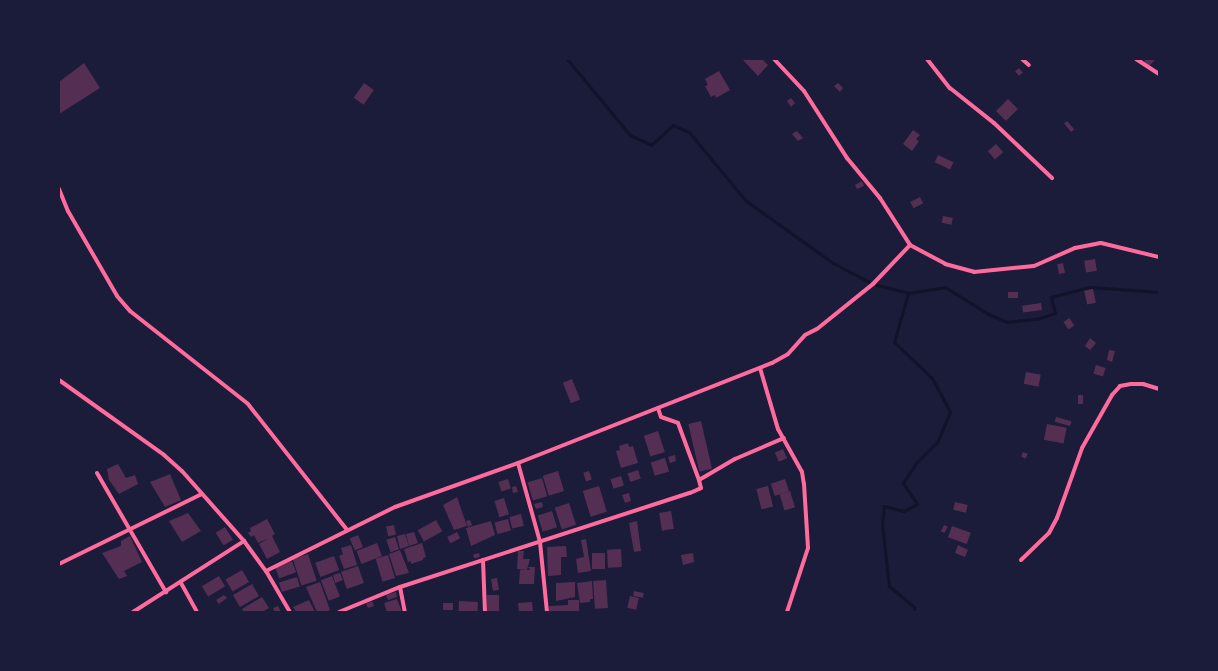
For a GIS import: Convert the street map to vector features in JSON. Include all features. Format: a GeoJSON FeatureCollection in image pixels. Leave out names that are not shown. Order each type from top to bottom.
{"type":"FeatureCollection","features":[{"type":"Feature","properties":{"kind":"street"},"geometry":{"type":"LineString","coordinates":[[774,59],[804,91],[847,158],[880,198],[910,245],[945,264],[974,272],[1034,266],[1075,248],[1101,243],[1159,257]]}},
{"type":"Feature","properties":{"kind":"street"},"geometry":{"type":"LineString","coordinates":[[927,59],[950,88],[994,123],[1052,178]]}},
{"type":"Feature","properties":{"kind":"street"},"geometry":{"type":"LineString","coordinates":[[1022,59],[1029,65]]}},
{"type":"Feature","properties":{"kind":"street"},"geometry":{"type":"LineString","coordinates":[[1136,59],[1159,74]]}},
{"type":"Feature","properties":{"kind":"street"},"geometry":{"type":"LineString","coordinates":[[59,189],[68,211],[117,296],[130,311],[248,404],[347,530]]}},
{"type":"Feature","properties":{"kind":"street"},"geometry":{"type":"LineString","coordinates":[[266,571],[395,507],[518,463],[760,368],[788,354],[806,335],[817,329],[873,284],[910,245]]}},
{"type":"Feature","properties":{"kind":"street"},"geometry":{"type":"LineString","coordinates":[[760,368],[778,429],[802,472],[808,548],[787,612]]}},
{"type":"Feature","properties":{"kind":"street"},"geometry":{"type":"LineString","coordinates":[[59,380],[164,455],[202,494],[244,541],[266,571],[290,612]]}},
{"type":"Feature","properties":{"kind":"street"},"geometry":{"type":"LineString","coordinates":[[1020,560],[1049,533],[1057,518],[1082,448],[1112,395],[1120,386],[1131,384],[1143,384],[1159,389]]}},
{"type":"Feature","properties":{"kind":"street"},"geometry":{"type":"LineString","coordinates":[[339,612],[400,587],[690,494],[701,488],[678,424],[661,417],[658,408]]}},
{"type":"Feature","properties":{"kind":"street"},"geometry":{"type":"LineString","coordinates":[[699,480],[735,459],[784,438]]}},
{"type":"Feature","properties":{"kind":"street"},"geometry":{"type":"LineString","coordinates":[[518,463],[540,542],[547,612]]}},
{"type":"Feature","properties":{"kind":"street"},"geometry":{"type":"LineString","coordinates":[[97,472],[132,530],[166,592]]}},
{"type":"Feature","properties":{"kind":"street"},"geometry":{"type":"LineString","coordinates":[[59,564],[132,530],[202,494]]}},
{"type":"Feature","properties":{"kind":"street"},"geometry":{"type":"LineString","coordinates":[[133,612],[181,583],[244,541]]}},
{"type":"Feature","properties":{"kind":"street"},"geometry":{"type":"LineString","coordinates":[[483,560],[485,612]]}},
{"type":"Feature","properties":{"kind":"street"},"geometry":{"type":"LineString","coordinates":[[181,583],[197,612]]}},
{"type":"Feature","properties":{"kind":"street"},"geometry":{"type":"LineString","coordinates":[[400,587],[405,612]]}},
{"type":"Feature","properties":{"kind":"building"},"geometry":{"type":"Polygon","coordinates":[[[742,59],[762,59],[768,65],[758,76],[742,59]]]}},
{"type":"Feature","properties":{"kind":"building"},"geometry":{"type":"Polygon","coordinates":[[[1147,59],[1156,59],[1149,66],[1144,61],[1147,59]]]}},
{"type":"Feature","properties":{"kind":"building"},"geometry":{"type":"Polygon","coordinates":[[[84,63],[100,88],[59,114],[59,82],[84,63]]]}},
{"type":"Feature","properties":{"kind":"building"},"geometry":{"type":"Polygon","coordinates":[[[1019,68],[1023,73],[1019,76],[1015,71],[1019,68]]]}},
{"type":"Feature","properties":{"kind":"building"},"geometry":{"type":"Polygon","coordinates":[[[719,71],[730,90],[716,98],[715,95],[711,97],[705,86],[708,85],[705,79],[719,71]]]}},
{"type":"Feature","properties":{"kind":"building"},"geometry":{"type":"Polygon","coordinates":[[[364,83],[374,90],[364,105],[354,98],[364,83]]]}},
{"type":"Feature","properties":{"kind":"building"},"geometry":{"type":"Polygon","coordinates":[[[838,83],[843,88],[840,92],[834,86],[838,83]]]}},
{"type":"Feature","properties":{"kind":"building"},"geometry":{"type":"Polygon","coordinates":[[[791,98],[795,103],[791,107],[787,101],[791,98]]]}},
{"type":"Feature","properties":{"kind":"building"},"geometry":{"type":"Polygon","coordinates":[[[1008,99],[1018,109],[1006,121],[996,111],[1008,99]]]}},
{"type":"Feature","properties":{"kind":"building"},"geometry":{"type":"Polygon","coordinates":[[[1067,121],[1074,129],[1071,132],[1064,124],[1067,121]]]}},
{"type":"Feature","properties":{"kind":"building"},"geometry":{"type":"Polygon","coordinates":[[[913,130],[920,135],[916,139],[919,141],[912,151],[903,144],[913,130]]]}},
{"type":"Feature","properties":{"kind":"building"},"geometry":{"type":"Polygon","coordinates":[[[797,131],[803,138],[798,141],[792,134],[797,131]]]}},
{"type":"Feature","properties":{"kind":"building"},"geometry":{"type":"Polygon","coordinates":[[[996,144],[1003,152],[995,160],[988,151],[996,144]]]}},
{"type":"Feature","properties":{"kind":"building"},"geometry":{"type":"Polygon","coordinates":[[[938,155],[953,162],[950,169],[935,162],[938,155]]]}},
{"type":"Feature","properties":{"kind":"building"},"geometry":{"type":"Polygon","coordinates":[[[862,181],[864,186],[857,189],[855,185],[862,181]]]}},
{"type":"Feature","properties":{"kind":"building"},"geometry":{"type":"Polygon","coordinates":[[[920,197],[923,203],[913,208],[910,202],[920,197]]]}},
{"type":"Feature","properties":{"kind":"building"},"geometry":{"type":"Polygon","coordinates":[[[943,216],[953,218],[951,225],[942,223],[943,216]]]}},
{"type":"Feature","properties":{"kind":"building"},"geometry":{"type":"Polygon","coordinates":[[[1095,259],[1097,271],[1086,273],[1084,261],[1095,259]]]}},
{"type":"Feature","properties":{"kind":"building"},"geometry":{"type":"Polygon","coordinates":[[[1063,263],[1065,273],[1059,274],[1057,264],[1063,263]]]}},
{"type":"Feature","properties":{"kind":"building"},"geometry":{"type":"Polygon","coordinates":[[[1093,289],[1096,303],[1087,305],[1084,291],[1093,289]]]}},
{"type":"Feature","properties":{"kind":"building"},"geometry":{"type":"Polygon","coordinates":[[[1008,292],[1018,292],[1018,298],[1008,298],[1008,292]]]}},
{"type":"Feature","properties":{"kind":"building"},"geometry":{"type":"Polygon","coordinates":[[[1041,303],[1042,310],[1023,313],[1022,306],[1041,303]]]}},
{"type":"Feature","properties":{"kind":"building"},"geometry":{"type":"Polygon","coordinates":[[[1069,318],[1074,325],[1069,329],[1063,322],[1069,318]]]}},
{"type":"Feature","properties":{"kind":"building"},"geometry":{"type":"Polygon","coordinates":[[[1090,338],[1096,343],[1090,350],[1085,346],[1090,338]]]}},
{"type":"Feature","properties":{"kind":"building"},"geometry":{"type":"Polygon","coordinates":[[[1109,350],[1115,351],[1112,362],[1107,360],[1109,350]]]}},
{"type":"Feature","properties":{"kind":"building"},"geometry":{"type":"Polygon","coordinates":[[[1096,365],[1106,368],[1103,377],[1093,374],[1096,365]]]}},
{"type":"Feature","properties":{"kind":"building"},"geometry":{"type":"Polygon","coordinates":[[[1026,372],[1041,375],[1038,387],[1024,384],[1026,372]]]}},
{"type":"Feature","properties":{"kind":"building"},"geometry":{"type":"Polygon","coordinates":[[[572,379],[580,399],[571,403],[563,383],[572,379]]]}},
{"type":"Feature","properties":{"kind":"building"},"geometry":{"type":"Polygon","coordinates":[[[1078,395],[1083,395],[1083,404],[1078,404],[1078,395]]]}},
{"type":"Feature","properties":{"kind":"building"},"geometry":{"type":"Polygon","coordinates":[[[1056,417],[1071,421],[1070,426],[1055,422],[1056,417]]]}},
{"type":"Feature","properties":{"kind":"building"},"geometry":{"type":"Polygon","coordinates":[[[701,421],[712,469],[699,472],[688,424],[701,421]]]}},
{"type":"Feature","properties":{"kind":"building"},"geometry":{"type":"Polygon","coordinates":[[[1047,424],[1067,428],[1064,444],[1044,440],[1047,424]]]}},
{"type":"Feature","properties":{"kind":"building"},"geometry":{"type":"Polygon","coordinates":[[[658,431],[665,452],[651,457],[644,436],[658,431]]]}},
{"type":"Feature","properties":{"kind":"building"},"geometry":{"type":"Polygon","coordinates":[[[628,443],[629,447],[633,446],[638,463],[621,468],[616,451],[620,450],[619,446],[628,443]]]}},
{"type":"Feature","properties":{"kind":"building"},"geometry":{"type":"Polygon","coordinates":[[[783,449],[787,458],[779,462],[775,453],[783,449]]]}},
{"type":"Feature","properties":{"kind":"building"},"geometry":{"type":"Polygon","coordinates":[[[1023,452],[1028,454],[1026,459],[1021,457],[1023,452]]]}},
{"type":"Feature","properties":{"kind":"building"},"geometry":{"type":"Polygon","coordinates":[[[675,455],[676,461],[670,463],[668,457],[675,455]]]}},
{"type":"Feature","properties":{"kind":"building"},"geometry":{"type":"Polygon","coordinates":[[[665,458],[669,471],[655,476],[651,462],[665,458]]]}},
{"type":"Feature","properties":{"kind":"building"},"geometry":{"type":"Polygon","coordinates":[[[118,464],[126,478],[135,475],[138,484],[119,494],[109,480],[107,469],[118,464]]]}},
{"type":"Feature","properties":{"kind":"building"},"geometry":{"type":"Polygon","coordinates":[[[638,470],[641,479],[630,482],[628,473],[638,470]]]}},
{"type":"Feature","properties":{"kind":"building"},"geometry":{"type":"Polygon","coordinates":[[[558,471],[564,491],[549,496],[543,476],[558,471]]]}},
{"type":"Feature","properties":{"kind":"building"},"geometry":{"type":"Polygon","coordinates":[[[589,471],[592,480],[586,481],[583,473],[589,471]]]}},
{"type":"Feature","properties":{"kind":"building"},"geometry":{"type":"Polygon","coordinates":[[[170,474],[181,500],[165,507],[150,482],[170,474]]]}},
{"type":"Feature","properties":{"kind":"building"},"geometry":{"type":"Polygon","coordinates":[[[621,476],[624,486],[613,489],[610,479],[621,476]]]}},
{"type":"Feature","properties":{"kind":"building"},"geometry":{"type":"Polygon","coordinates":[[[542,478],[547,496],[533,500],[528,482],[542,478]]]}},
{"type":"Feature","properties":{"kind":"building"},"geometry":{"type":"Polygon","coordinates":[[[508,479],[511,489],[501,491],[498,482],[508,479]]]}},
{"type":"Feature","properties":{"kind":"building"},"geometry":{"type":"Polygon","coordinates":[[[785,479],[789,491],[775,496],[771,484],[785,479]]]}},
{"type":"Feature","properties":{"kind":"building"},"geometry":{"type":"Polygon","coordinates":[[[516,486],[518,492],[513,493],[512,487],[516,486]]]}},
{"type":"Feature","properties":{"kind":"building"},"geometry":{"type":"Polygon","coordinates":[[[599,486],[607,512],[591,517],[583,491],[599,486]]]}},
{"type":"Feature","properties":{"kind":"building"},"geometry":{"type":"Polygon","coordinates":[[[768,486],[773,506],[761,509],[756,489],[768,486]]]}},
{"type":"Feature","properties":{"kind":"building"},"geometry":{"type":"Polygon","coordinates":[[[790,491],[795,507],[784,510],[779,494],[790,491]]]}},
{"type":"Feature","properties":{"kind":"building"},"geometry":{"type":"Polygon","coordinates":[[[629,493],[631,501],[625,503],[622,495],[629,493]]]}},
{"type":"Feature","properties":{"kind":"building"},"geometry":{"type":"Polygon","coordinates":[[[457,497],[467,526],[454,530],[443,505],[457,497]]]}},
{"type":"Feature","properties":{"kind":"building"},"geometry":{"type":"Polygon","coordinates":[[[504,498],[509,514],[499,517],[494,501],[504,498]]]}},
{"type":"Feature","properties":{"kind":"building"},"geometry":{"type":"Polygon","coordinates":[[[542,502],[543,507],[536,509],[534,504],[542,502]]]}},
{"type":"Feature","properties":{"kind":"building"},"geometry":{"type":"Polygon","coordinates":[[[955,502],[968,505],[966,513],[953,510],[955,502]]]}},
{"type":"Feature","properties":{"kind":"building"},"geometry":{"type":"Polygon","coordinates":[[[569,503],[576,525],[562,530],[555,508],[569,503]]]}},
{"type":"Feature","properties":{"kind":"building"},"geometry":{"type":"Polygon","coordinates":[[[552,511],[557,527],[543,532],[538,515],[552,511]]]}},
{"type":"Feature","properties":{"kind":"building"},"geometry":{"type":"Polygon","coordinates":[[[671,511],[674,529],[662,531],[659,513],[671,511]]]}},
{"type":"Feature","properties":{"kind":"building"},"geometry":{"type":"Polygon","coordinates":[[[188,513],[201,531],[182,542],[169,521],[188,513]]]}},
{"type":"Feature","properties":{"kind":"building"},"geometry":{"type":"Polygon","coordinates":[[[521,514],[524,526],[512,529],[509,517],[521,514]]]}},
{"type":"Feature","properties":{"kind":"building"},"geometry":{"type":"Polygon","coordinates":[[[267,519],[275,534],[272,536],[280,552],[267,559],[259,544],[269,538],[258,543],[254,535],[251,537],[248,533],[251,531],[250,528],[267,519]]]}},
{"type":"Feature","properties":{"kind":"building"},"geometry":{"type":"Polygon","coordinates":[[[508,519],[511,531],[497,534],[494,522],[508,519]]]}},
{"type":"Feature","properties":{"kind":"building"},"geometry":{"type":"Polygon","coordinates":[[[436,520],[442,531],[424,542],[418,530],[436,520]]]}},
{"type":"Feature","properties":{"kind":"building"},"geometry":{"type":"Polygon","coordinates":[[[470,520],[472,525],[468,527],[466,521],[470,520]]]}},
{"type":"Feature","properties":{"kind":"building"},"geometry":{"type":"Polygon","coordinates":[[[491,521],[495,535],[471,546],[466,528],[491,521]]]}},
{"type":"Feature","properties":{"kind":"building"},"geometry":{"type":"Polygon","coordinates":[[[637,521],[641,551],[634,552],[629,523],[637,521]]]}},
{"type":"Feature","properties":{"kind":"building"},"geometry":{"type":"Polygon","coordinates":[[[394,525],[396,535],[388,536],[386,527],[394,525]]]}},
{"type":"Feature","properties":{"kind":"building"},"geometry":{"type":"Polygon","coordinates":[[[944,525],[948,527],[944,533],[941,531],[944,525]]]}},
{"type":"Feature","properties":{"kind":"building"},"geometry":{"type":"Polygon","coordinates":[[[952,526],[971,533],[967,544],[948,537],[952,526]]]}},
{"type":"Feature","properties":{"kind":"building"},"geometry":{"type":"Polygon","coordinates":[[[225,527],[233,540],[224,546],[216,533],[225,527]]]}},
{"type":"Feature","properties":{"kind":"building"},"geometry":{"type":"Polygon","coordinates":[[[414,532],[418,543],[409,546],[406,534],[414,532]]]}},
{"type":"Feature","properties":{"kind":"building"},"geometry":{"type":"Polygon","coordinates":[[[457,532],[460,538],[450,543],[447,537],[457,532]]]}},
{"type":"Feature","properties":{"kind":"building"},"geometry":{"type":"Polygon","coordinates":[[[405,534],[409,546],[400,549],[397,536],[405,534]]]}},
{"type":"Feature","properties":{"kind":"building"},"geometry":{"type":"Polygon","coordinates":[[[358,535],[363,547],[355,550],[350,539],[358,535]]]}},
{"type":"Feature","properties":{"kind":"building"},"geometry":{"type":"Polygon","coordinates":[[[130,536],[142,562],[124,571],[127,576],[119,579],[102,553],[121,546],[121,541],[130,536]]]}},
{"type":"Feature","properties":{"kind":"building"},"geometry":{"type":"Polygon","coordinates":[[[395,537],[399,549],[390,552],[386,540],[395,537]]]}},
{"type":"Feature","properties":{"kind":"building"},"geometry":{"type":"Polygon","coordinates":[[[586,539],[591,571],[578,573],[576,559],[584,557],[581,540],[586,539]]]}},
{"type":"Feature","properties":{"kind":"building"},"geometry":{"type":"Polygon","coordinates":[[[377,543],[382,556],[361,564],[356,551],[377,543]]]}},
{"type":"Feature","properties":{"kind":"building"},"geometry":{"type":"Polygon","coordinates":[[[422,543],[426,557],[423,558],[423,560],[411,564],[411,561],[408,562],[404,549],[422,543]]]}},
{"type":"Feature","properties":{"kind":"building"},"geometry":{"type":"Polygon","coordinates":[[[351,545],[357,565],[344,569],[339,556],[343,554],[341,548],[351,545]]]}},
{"type":"Feature","properties":{"kind":"building"},"geometry":{"type":"Polygon","coordinates":[[[958,545],[968,550],[965,557],[955,553],[958,545]]]}},
{"type":"Feature","properties":{"kind":"building"},"geometry":{"type":"Polygon","coordinates":[[[566,546],[567,557],[561,557],[561,575],[548,576],[547,547],[566,546]]]}},
{"type":"Feature","properties":{"kind":"building"},"geometry":{"type":"Polygon","coordinates":[[[621,549],[622,567],[608,568],[607,550],[621,549]]]}},
{"type":"Feature","properties":{"kind":"building"},"geometry":{"type":"Polygon","coordinates":[[[400,550],[409,573],[396,576],[389,554],[400,550]]]}},
{"type":"Feature","properties":{"kind":"building"},"geometry":{"type":"Polygon","coordinates":[[[518,551],[524,551],[523,559],[530,559],[527,570],[517,569],[518,551]]]}},
{"type":"Feature","properties":{"kind":"building"},"geometry":{"type":"Polygon","coordinates":[[[479,553],[480,557],[474,558],[473,554],[479,553]]]}},
{"type":"Feature","properties":{"kind":"building"},"geometry":{"type":"Polygon","coordinates":[[[592,553],[605,553],[605,569],[592,569],[592,553]]]}},
{"type":"Feature","properties":{"kind":"building"},"geometry":{"type":"Polygon","coordinates":[[[693,553],[694,562],[683,565],[681,555],[693,553]]]}},
{"type":"Feature","properties":{"kind":"building"},"geometry":{"type":"Polygon","coordinates":[[[308,554],[317,581],[301,586],[293,559],[308,554]]]}},
{"type":"Feature","properties":{"kind":"building"},"geometry":{"type":"Polygon","coordinates":[[[388,555],[395,578],[383,582],[376,559],[388,555]]]}},
{"type":"Feature","properties":{"kind":"building"},"geometry":{"type":"Polygon","coordinates":[[[334,556],[339,570],[320,577],[315,563],[334,556]]]}},
{"type":"Feature","properties":{"kind":"building"},"geometry":{"type":"Polygon","coordinates":[[[292,561],[296,572],[279,578],[275,567],[292,561]]]}},
{"type":"Feature","properties":{"kind":"building"},"geometry":{"type":"Polygon","coordinates":[[[358,566],[364,583],[347,589],[341,572],[358,566]]]}},
{"type":"Feature","properties":{"kind":"building"},"geometry":{"type":"Polygon","coordinates":[[[528,567],[535,567],[534,584],[519,584],[520,570],[530,570],[528,567]]]}},
{"type":"Feature","properties":{"kind":"building"},"geometry":{"type":"Polygon","coordinates":[[[242,570],[249,582],[233,592],[226,580],[242,570]]]}},
{"type":"Feature","properties":{"kind":"building"},"geometry":{"type":"Polygon","coordinates":[[[340,573],[343,580],[335,583],[333,575],[340,573]]]}},
{"type":"Feature","properties":{"kind":"building"},"geometry":{"type":"Polygon","coordinates":[[[219,576],[225,586],[208,597],[202,586],[219,576]]]}},
{"type":"Feature","properties":{"kind":"building"},"geometry":{"type":"Polygon","coordinates":[[[332,576],[340,597],[329,601],[321,580],[332,576]]]}},
{"type":"Feature","properties":{"kind":"building"},"geometry":{"type":"Polygon","coordinates":[[[297,577],[300,587],[282,592],[279,583],[297,577]]]}},
{"type":"Feature","properties":{"kind":"building"},"geometry":{"type":"Polygon","coordinates":[[[497,578],[499,590],[493,591],[491,579],[497,578]]]}},
{"type":"Feature","properties":{"kind":"building"},"geometry":{"type":"Polygon","coordinates":[[[606,580],[608,608],[595,609],[593,581],[606,580]]]}},
{"type":"Feature","properties":{"kind":"building"},"geometry":{"type":"Polygon","coordinates":[[[592,581],[593,599],[590,599],[590,602],[580,603],[577,583],[592,581]]]}},
{"type":"Feature","properties":{"kind":"building"},"geometry":{"type":"Polygon","coordinates":[[[320,582],[330,610],[325,612],[317,612],[306,587],[320,582]]]}},
{"type":"Feature","properties":{"kind":"building"},"geometry":{"type":"Polygon","coordinates":[[[575,582],[575,597],[556,601],[556,583],[575,582]]]}},
{"type":"Feature","properties":{"kind":"building"},"geometry":{"type":"Polygon","coordinates":[[[252,584],[259,596],[240,607],[233,595],[252,584]]]}},
{"type":"Feature","properties":{"kind":"building"},"geometry":{"type":"Polygon","coordinates":[[[634,591],[644,593],[643,598],[633,596],[634,591]]]}},
{"type":"Feature","properties":{"kind":"building"},"geometry":{"type":"Polygon","coordinates":[[[396,592],[397,597],[388,600],[386,595],[396,592]]]}},
{"type":"Feature","properties":{"kind":"building"},"geometry":{"type":"Polygon","coordinates":[[[224,595],[227,598],[219,604],[216,600],[224,595]]]}},
{"type":"Feature","properties":{"kind":"building"},"geometry":{"type":"Polygon","coordinates":[[[487,595],[499,595],[499,612],[487,612],[487,595]]]}},
{"type":"Feature","properties":{"kind":"building"},"geometry":{"type":"Polygon","coordinates":[[[630,596],[639,598],[636,610],[627,608],[630,596]]]}},
{"type":"Feature","properties":{"kind":"building"},"geometry":{"type":"Polygon","coordinates":[[[262,597],[269,608],[262,612],[244,612],[242,609],[262,597]]]}},
{"type":"Feature","properties":{"kind":"building"},"geometry":{"type":"Polygon","coordinates":[[[397,599],[402,612],[387,612],[384,603],[397,599]]]}},
{"type":"Feature","properties":{"kind":"building"},"geometry":{"type":"Polygon","coordinates":[[[309,600],[315,612],[296,612],[293,607],[309,600]]]}},
{"type":"Feature","properties":{"kind":"building"},"geometry":{"type":"Polygon","coordinates":[[[568,600],[579,600],[579,612],[549,612],[549,606],[568,605],[568,600]]]}},
{"type":"Feature","properties":{"kind":"building"},"geometry":{"type":"Polygon","coordinates":[[[372,601],[374,606],[368,608],[366,604],[372,601]]]}},
{"type":"Feature","properties":{"kind":"building"},"geometry":{"type":"Polygon","coordinates":[[[459,601],[478,602],[477,612],[458,612],[459,601]]]}},
{"type":"Feature","properties":{"kind":"building"},"geometry":{"type":"Polygon","coordinates":[[[532,602],[533,612],[519,612],[518,603],[532,602]]]}},
{"type":"Feature","properties":{"kind":"building"},"geometry":{"type":"Polygon","coordinates":[[[443,603],[453,603],[453,610],[443,610],[443,603]]]}},
{"type":"Feature","properties":{"kind":"building"},"geometry":{"type":"Polygon","coordinates":[[[278,606],[281,612],[275,612],[273,608],[278,606]]]}},
{"type":"Feature","properties":{"kind":"waterway"},"geometry":{"type":"LineString","coordinates":[[567,59],[630,135],[651,145],[673,125],[689,132],[745,200],[833,263],[873,284],[908,293],[894,342],[932,378],[950,412],[937,442],[916,463],[903,483],[917,504],[904,511],[884,506],[882,525],[889,586],[914,607],[914,612]]}},
{"type":"Feature","properties":{"kind":"waterway"},"geometry":{"type":"LineString","coordinates":[[908,293],[945,287],[988,314],[1007,322],[1037,319],[1055,313],[1051,297],[1090,287],[1159,292]]}}]}
